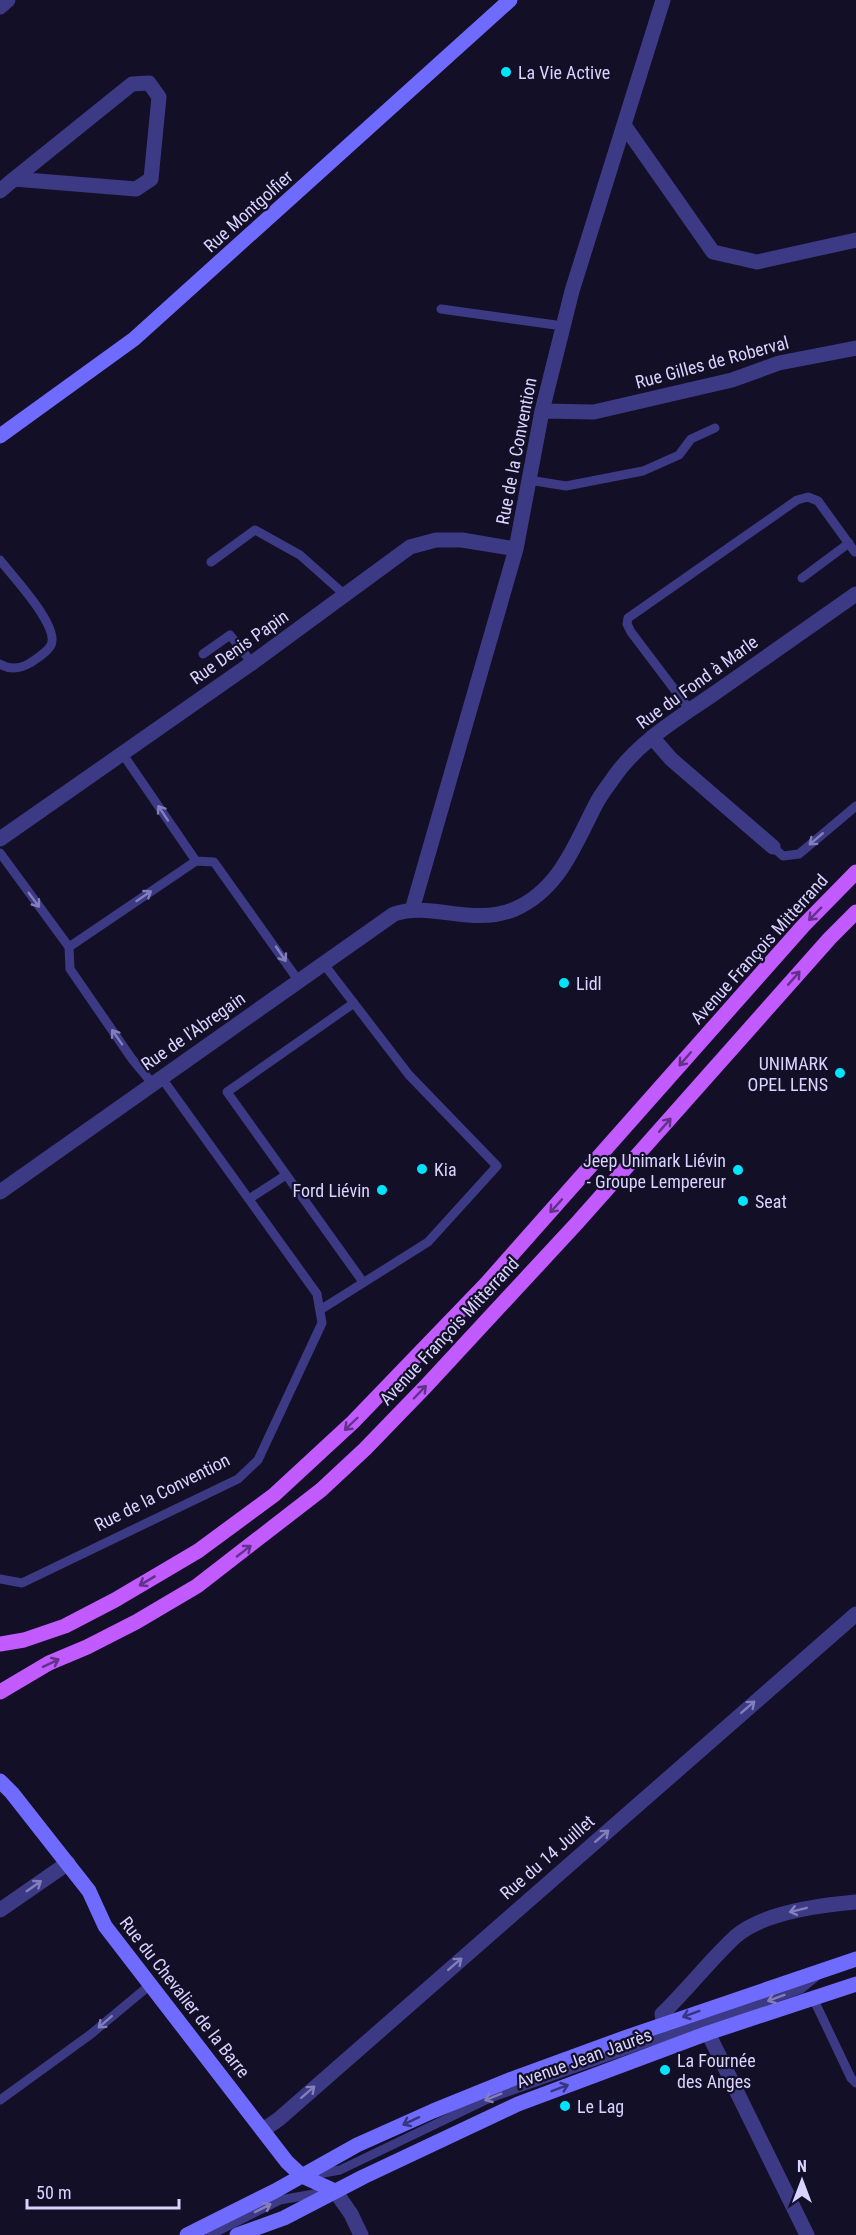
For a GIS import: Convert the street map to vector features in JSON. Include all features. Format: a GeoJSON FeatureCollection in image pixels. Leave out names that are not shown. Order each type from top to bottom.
{"type":"FeatureCollection","features":[{"type":"Feature","properties":{"kind":"main road","name":"Rue Montgolfier"},"geometry":{"type":"LineString","coordinates":[[0,436],[134,339],[510,0]]}},
{"type":"Feature","properties":{"kind":"main road","name":"Avenue François Mitterrand"},"geometry":{"type":"LineString","coordinates":[[0,1644],[24,1640],[75,1621],[115,1600],[198,1551],[274,1495],[353,1422],[486,1284],[804,925],[856,872]]}},
{"type":"Feature","properties":{"kind":"main road","name":"Avenue François Mitterrand"},"geometry":{"type":"LineString","coordinates":[[0,1692],[49,1663],[136,1622],[197,1586],[321,1490],[365,1449],[418,1394],[570,1231],[830,938],[856,912]]}},
{"type":"Feature","properties":{"kind":"main road","name":"Rue du Chevalier de la Barre"},"geometry":{"type":"LineString","coordinates":[[0,1781],[89,1891],[105,1926],[150,1985],[287,2162],[302,2176]]}},
{"type":"Feature","properties":{"kind":"main road","name":"Avenue Jean Jaurès"},"geometry":{"type":"LineString","coordinates":[[187,2235],[357,2145],[433,2111],[523,2075],[856,1959]]}},
{"type":"Feature","properties":{"kind":"main road","name":"Avenue Jean Jaurès"},"geometry":{"type":"LineString","coordinates":[[237,2235],[284,2218],[335,2191],[518,2104],[708,2033],[856,1984]]}},
{"type":"Feature","properties":{"kind":"main road"},"geometry":{"type":"LineString","coordinates":[[302,2176],[335,2191]]}},
{"type":"Feature","properties":{"kind":"street"},"geometry":{"type":"LineString","coordinates":[[0,7],[8,0]]}},
{"type":"Feature","properties":{"kind":"street","name":"Rue de la Convention"},"geometry":{"type":"LineString","coordinates":[[412,910],[516,549],[542,411],[572,291],[663,0]]}},
{"type":"Feature","properties":{"kind":"street"},"geometry":{"type":"LineString","coordinates":[[0,191],[14,179],[132,84],[149,83],[159,97],[151,179],[136,189],[14,179]]}},
{"type":"Feature","properties":{"kind":"street"},"geometry":{"type":"LineString","coordinates":[[624,125],[713,252],[757,262],[856,240]]}},
{"type":"Feature","properties":{"kind":"street","name":"Rue Gilles de Roberval"},"geometry":{"type":"LineString","coordinates":[[542,411],[594,412],[732,380],[779,363],[856,348]]}},
{"type":"Feature","properties":{"kind":"street","name":"Rue Denis Papin"},"geometry":{"type":"LineString","coordinates":[[0,839],[252,663],[410,548],[436,540],[462,540],[516,549]]}},
{"type":"Feature","properties":{"kind":"street","name":"Rue du Fond à Marle"},"geometry":{"type":"LineString","coordinates":[[412,910],[493,916],[515,909],[534,898],[565,867],[598,801],[617,774],[652,737],[856,594]]}},
{"type":"Feature","properties":{"kind":"street"},"geometry":{"type":"LineString","coordinates":[[652,737],[671,759],[773,847]]}},
{"type":"Feature","properties":{"kind":"street","name":"Rue de l'Abregain"},"geometry":{"type":"LineString","coordinates":[[0,1192],[394,914],[412,910]]}},
{"type":"Feature","properties":{"kind":"street","name":"Rue du 14 Juillet"},"geometry":{"type":"LineString","coordinates":[[263,2130],[279,2119],[856,1614]]}},
{"type":"Feature","properties":{"kind":"street"},"geometry":{"type":"LineString","coordinates":[[0,1910],[68,1863]]}},
{"type":"Feature","properties":{"kind":"street","name":"Avenue Jean Jaurès"},"geometry":{"type":"LineString","coordinates":[[664,2025],[662,2014],[738,1935],[772,1917],[820,1905],[856,1902]]}},
{"type":"Feature","properties":{"kind":"street"},"geometry":{"type":"LineString","coordinates":[[708,2033],[807,2235]]}},
{"type":"Feature","properties":{"kind":"street"},"geometry":{"type":"LineString","coordinates":[[335,2191],[351,2214],[361,2235]]}},
{"type":"Feature","properties":{"kind":"lane"},"geometry":{"type":"LineString","coordinates":[[441,309],[563,326]]}},
{"type":"Feature","properties":{"kind":"lane"},"geometry":{"type":"LineString","coordinates":[[529,480],[566,486],[643,471],[679,456],[691,439],[715,428]]}},
{"type":"Feature","properties":{"kind":"lane"},"geometry":{"type":"LineString","coordinates":[[690,710],[631,632],[627,624],[628,618],[797,500],[808,497],[818,501],[855,552]]}},
{"type":"Feature","properties":{"kind":"lane"},"geometry":{"type":"LineString","coordinates":[[211,562],[255,530],[300,555],[345,595]]}},
{"type":"Feature","properties":{"kind":"lane"},"geometry":{"type":"LineString","coordinates":[[802,578],[849,543]]}},
{"type":"Feature","properties":{"kind":"lane"},"geometry":{"type":"LineString","coordinates":[[0,560],[43,614],[53,633],[51,645],[41,656],[22,668],[7,668],[0,664]]}},
{"type":"Feature","properties":{"kind":"lane"},"geometry":{"type":"LineString","coordinates":[[203,654],[230,635],[252,663]]}},
{"type":"Feature","properties":{"kind":"lane"},"geometry":{"type":"LineString","coordinates":[[122,753],[196,861]]}},
{"type":"Feature","properties":{"kind":"lane"},"geometry":{"type":"LineString","coordinates":[[773,847],[783,856],[799,854],[856,806]]}},
{"type":"Feature","properties":{"kind":"lane"},"geometry":{"type":"LineString","coordinates":[[0,853],[69,947],[70,969],[132,1059],[157,1080],[249,1199],[316,1294],[320,1310],[428,1242],[497,1166],[409,1075],[323,963]]}},
{"type":"Feature","properties":{"kind":"lane"},"geometry":{"type":"LineString","coordinates":[[69,947],[196,861],[214,862],[298,980]]}},
{"type":"Feature","properties":{"kind":"lane"},"geometry":{"type":"LineString","coordinates":[[354,1004],[227,1092],[363,1282]]}},
{"type":"Feature","properties":{"kind":"lane"},"geometry":{"type":"LineString","coordinates":[[249,1199],[286,1175]]}},
{"type":"Feature","properties":{"kind":"lane","name":"Rue de la Convention"},"geometry":{"type":"LineString","coordinates":[[0,1579],[22,1583],[238,1479],[258,1460],[322,1323],[320,1310]]}},
{"type":"Feature","properties":{"kind":"lane"},"geometry":{"type":"LineString","coordinates":[[302,2176],[340,2170],[490,2098],[801,1989],[826,1969]]}},
{"type":"Feature","properties":{"kind":"lane"},"geometry":{"type":"LineString","coordinates":[[0,2100],[92,2034],[150,1985]]}},
{"type":"Feature","properties":{"kind":"lane"},"geometry":{"type":"LineString","coordinates":[[813,1998],[851,2078],[856,2083]]}},
{"type":"Feature","properties":{"kind":"lane"},"geometry":{"type":"LineString","coordinates":[[210,2235],[280,2200],[335,2191]]}},
{"type":"Feature","properties":{"kind":"place","name":"La Vie Active"},"geometry":{"type":"Point","coordinates":[506,72]}},
{"type":"Feature","properties":{"kind":"place","name":"Lidl"},"geometry":{"type":"Point","coordinates":[564,983]}},
{"type":"Feature","properties":{"kind":"place","name":"UNIMARK OPEL LENS"},"geometry":{"type":"Point","coordinates":[840,1073]}},
{"type":"Feature","properties":{"kind":"place","name":"Kia"},"geometry":{"type":"Point","coordinates":[422,1169]}},
{"type":"Feature","properties":{"kind":"place","name":"Jeep Unimark Liévin - Groupe Lempereur"},"geometry":{"type":"Point","coordinates":[738,1170]}},
{"type":"Feature","properties":{"kind":"place","name":"Ford Liévin"},"geometry":{"type":"Point","coordinates":[382,1190]}},
{"type":"Feature","properties":{"kind":"place","name":"Seat"},"geometry":{"type":"Point","coordinates":[743,1201]}},
{"type":"Feature","properties":{"kind":"place","name":"La Fournée des Anges"},"geometry":{"type":"Point","coordinates":[665,2070]}},
{"type":"Feature","properties":{"kind":"place","name":"Le Lag"},"geometry":{"type":"Point","coordinates":[565,2106]}}]}
